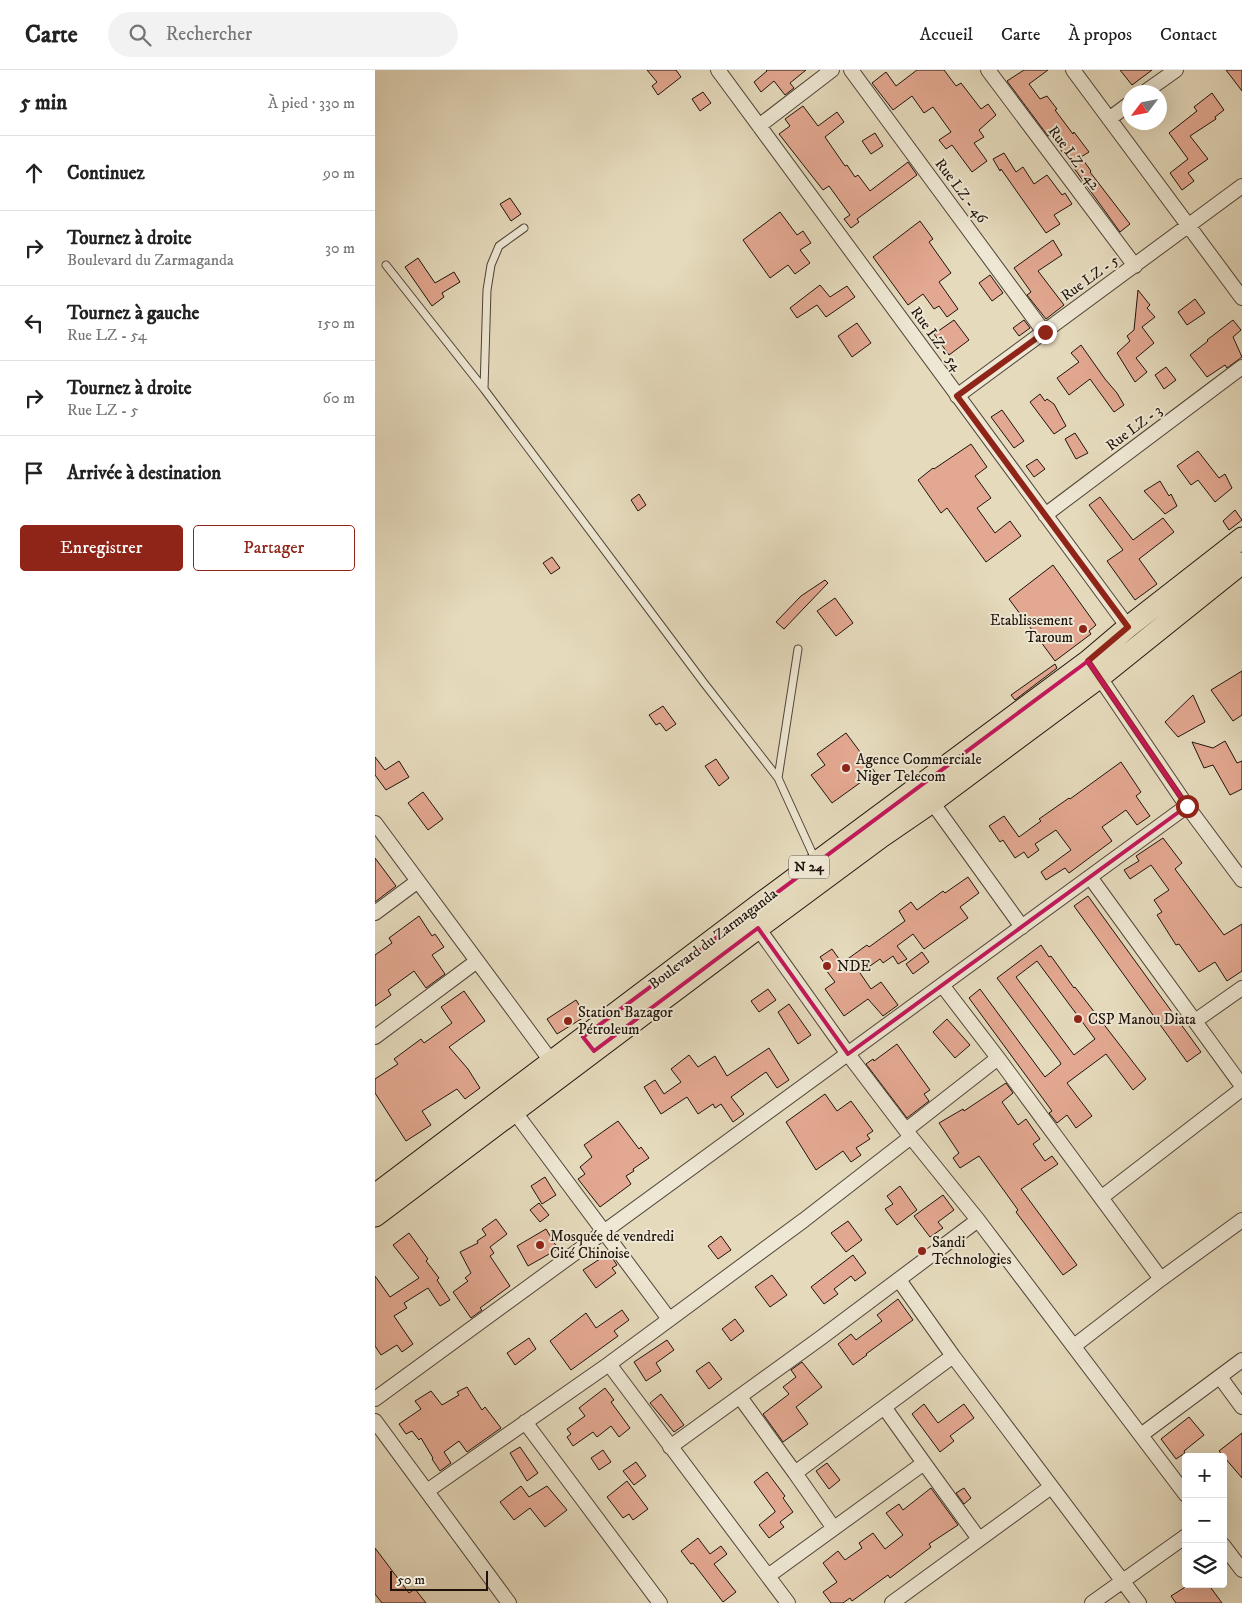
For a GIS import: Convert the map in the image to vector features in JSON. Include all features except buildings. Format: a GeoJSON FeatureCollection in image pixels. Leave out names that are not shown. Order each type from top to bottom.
{"type":"FeatureCollection","features":[{"type":"Feature","properties":{"kind":"main road","name":"Boulevard du Zarmaganda"},"geometry":{"type":"LineString","coordinates":[[375,1195],[551,1062],[588,1044],[758,928],[819,872],[881,837],[933,802],[1094,669],[1128,627],[1242,538]]}},
{"type":"Feature","properties":{"kind":"main road","name":"Boulevard du Zarmaganda"},"geometry":{"type":"LineString","coordinates":[[375,1216],[514,1111],[588,1044],[1094,669],[1242,563]]}},
{"type":"Feature","properties":{"kind":"street","name":"Rue LZ - 54"},"geometry":{"type":"LineString","coordinates":[[718,70],[1128,627]]}},
{"type":"Feature","properties":{"kind":"street"},"geometry":{"type":"LineString","coordinates":[[759,126],[832,70]]}},
{"type":"Feature","properties":{"kind":"street","name":"Rue LZ - 46"},"geometry":{"type":"LineString","coordinates":[[851,70],[1045,332]]}},
{"type":"Feature","properties":{"kind":"street","name":"Rue LZ - 42"},"geometry":{"type":"LineString","coordinates":[[988,70],[1135,266]]}},
{"type":"Feature","properties":{"kind":"street"},"geometry":{"type":"LineString","coordinates":[[1073,70],[1242,298]]}},
{"type":"Feature","properties":{"kind":"street"},"geometry":{"type":"LineString","coordinates":[[1155,85],[1176,70]]}},
{"type":"Feature","properties":{"kind":"street"},"geometry":{"type":"LineString","coordinates":[[1109,119],[1122,109]]}},
{"type":"Feature","properties":{"kind":"street","name":"Rue LZ - 5"},"geometry":{"type":"LineString","coordinates":[[957,396],[1242,186]]}},
{"type":"Feature","properties":{"kind":"street","name":"Rue LZ - 3"},"geometry":{"type":"LineString","coordinates":[[1045,515],[1242,367]]}},
{"type":"Feature","properties":{"kind":"street"},"geometry":{"type":"LineString","coordinates":[[1094,669],[1187,806],[1242,880]]}},
{"type":"Feature","properties":{"kind":"street"},"geometry":{"type":"LineString","coordinates":[[933,802],[1022,927]]}},
{"type":"Feature","properties":{"kind":"street"},"geometry":{"type":"LineString","coordinates":[[375,1399],[1187,806]]}},
{"type":"Feature","properties":{"kind":"street"},"geometry":{"type":"LineString","coordinates":[[375,823],[551,1062]]}},
{"type":"Feature","properties":{"kind":"street"},"geometry":{"type":"LineString","coordinates":[[1090,877],[1242,1088],[1101,1197]]}},
{"type":"Feature","properties":{"kind":"street"},"geometry":{"type":"LineString","coordinates":[[375,913],[418,881]]}},
{"type":"Feature","properties":{"kind":"street"},"geometry":{"type":"LineString","coordinates":[[758,928],[908,1134],[978,1220],[1182,1490]]}},
{"type":"Feature","properties":{"kind":"street"},"geometry":{"type":"LineString","coordinates":[[375,1037],[477,961]]}},
{"type":"Feature","properties":{"kind":"street"},"geometry":{"type":"LineString","coordinates":[[942,985],[1161,1279]]}},
{"type":"Feature","properties":{"kind":"street"},"geometry":{"type":"LineString","coordinates":[[1195,1021],[1242,988]]}},
{"type":"Feature","properties":{"kind":"street"},"geometry":{"type":"LineString","coordinates":[[427,1491],[609,1364],[804,1220],[998,1058]]}},
{"type":"Feature","properties":{"kind":"street"},"geometry":{"type":"LineString","coordinates":[[514,1111],[669,1319]]}},
{"type":"Feature","properties":{"kind":"street"},"geometry":{"type":"LineString","coordinates":[[670,1447],[978,1220]]}},
{"type":"Feature","properties":{"kind":"street"},"geometry":{"type":"LineString","coordinates":[[1075,1346],[1161,1279],[1242,1220]]}},
{"type":"Feature","properties":{"kind":"street"},"geometry":{"type":"LineString","coordinates":[[899,1280],[953,1356],[1139,1603]]}},
{"type":"Feature","properties":{"kind":"street"},"geometry":{"type":"LineString","coordinates":[[795,1473],[953,1356]]}},
{"type":"Feature","properties":{"kind":"street"},"geometry":{"type":"LineString","coordinates":[[1141,1435],[1242,1360]]}},
{"type":"Feature","properties":{"kind":"street"},"geometry":{"type":"LineString","coordinates":[[609,1364],[788,1603]]}},
{"type":"Feature","properties":{"kind":"street"},"geometry":{"type":"LineString","coordinates":[[1219,1377],[1242,1407]]}},
{"type":"Feature","properties":{"kind":"street"},"geometry":{"type":"LineString","coordinates":[[740,1397],[833,1527]]}},
{"type":"Feature","properties":{"kind":"street"},"geometry":{"type":"LineString","coordinates":[[884,1407],[979,1539]]}},
{"type":"Feature","properties":{"kind":"street"},"geometry":{"type":"LineString","coordinates":[[375,1421],[509,1603]]}},
{"type":"Feature","properties":{"kind":"street"},"geometry":{"type":"LineString","coordinates":[[525,1422],[660,1603]]}},
{"type":"Feature","properties":{"kind":"street"},"geometry":{"type":"LineString","coordinates":[[767,1576],[924,1463]]}},
{"type":"Feature","properties":{"kind":"street"},"geometry":{"type":"LineString","coordinates":[[892,1603],[1051,1487]]}},
{"type":"Feature","properties":{"kind":"street"},"geometry":{"type":"LineString","coordinates":[[1092,1603],[1182,1539]]}},
{"type":"Feature","properties":{"kind":"street"},"geometry":{"type":"LineString","coordinates":[[1227,1550],[1242,1570]]}},
{"type":"Feature","properties":{"kind":"lane"},"geometry":{"type":"LineString","coordinates":[[484,389],[487,290],[491,265],[499,246],[524,228]]}},
{"type":"Feature","properties":{"kind":"lane"},"geometry":{"type":"LineString","coordinates":[[386,265],[484,389],[703,683],[778,778],[819,872]]}},
{"type":"Feature","properties":{"kind":"lane"},"geometry":{"type":"LineString","coordinates":[[778,778],[798,649]]}},
{"type":"Feature","properties":{"kind":"highlighted area"},"geometry":{"type":"Polygon","coordinates":[[[1088,661],[1187,806],[848,1054],[758,928],[594,1051],[583,1037],[816,862],[1088,661]]]}},
{"type":"Feature","properties":{"kind":"place","name":"Etablissement Taroum"},"geometry":{"type":"Point","coordinates":[1083,629]}},
{"type":"Feature","properties":{"kind":"place","name":"Agence Commerciale Niger Telecom"},"geometry":{"type":"Point","coordinates":[846,768]}},
{"type":"Feature","properties":{"kind":"place","name":"NDE"},"geometry":{"type":"Point","coordinates":[827,966]}},
{"type":"Feature","properties":{"kind":"place","name":"CSP Manou Diata"},"geometry":{"type":"Point","coordinates":[1078,1019]}},
{"type":"Feature","properties":{"kind":"place","name":"Station Bazagor Pétroleum"},"geometry":{"type":"Point","coordinates":[568,1021]}},
{"type":"Feature","properties":{"kind":"place","name":"Mosquée de vendredi Cité Chinoise"},"geometry":{"type":"Point","coordinates":[540,1245]}},
{"type":"Feature","properties":{"kind":"place","name":"Sandi Technologies"},"geometry":{"type":"Point","coordinates":[922,1251]}},
{"type":"Feature","properties":{"kind":"route"},"geometry":{"type":"LineString","coordinates":[[1045,332],[957,396],[1128,627],[1088,661],[1187,806]]}}]}
